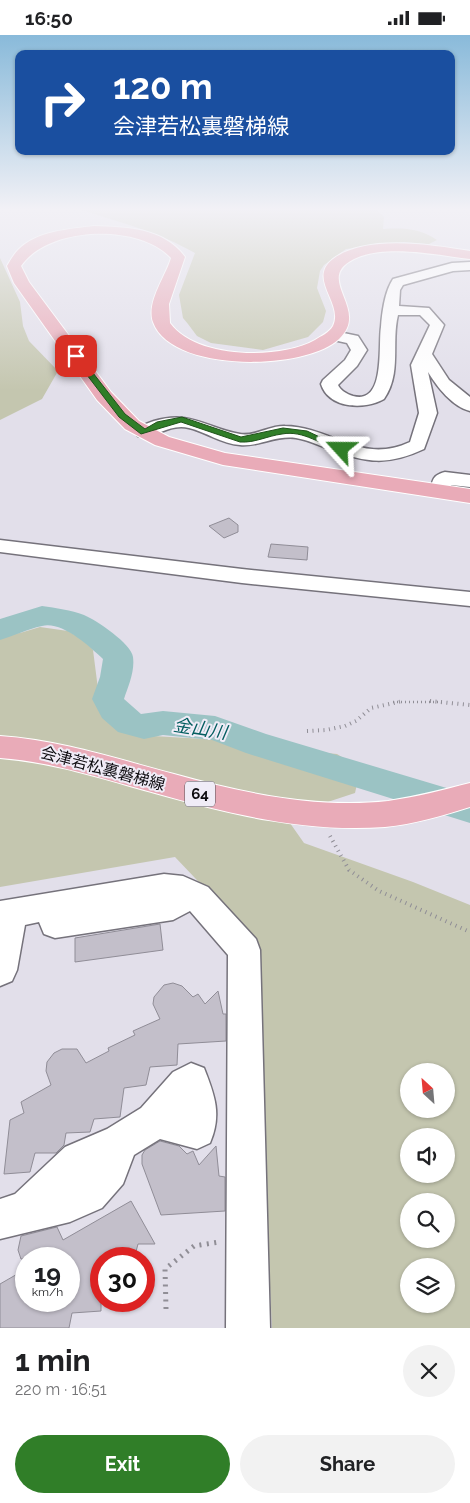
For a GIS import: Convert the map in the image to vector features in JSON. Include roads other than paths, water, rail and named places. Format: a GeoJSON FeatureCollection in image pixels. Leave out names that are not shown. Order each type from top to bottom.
{"type":"FeatureCollection","features":[{"type":"Feature","properties":{"kind":"main road"},"geometry":{"type":"LineString","coordinates":[[15,270],[104,396],[122,416],[144,432],[178,446],[223,459],[470,496]]}},
{"type":"Feature","properties":{"kind":"main road"},"geometry":{"type":"LineString","coordinates":[[175,270],[162,304],[160,320],[165,329],[175,339],[212,353],[234,356],[275,356],[304,350],[334,337],[339,329],[343,315],[342,308],[329,278],[330,270]]}},
{"type":"Feature","properties":{"kind":"main road","name":"会津若松裏磐梯線"},"geometry":{"type":"LineString","coordinates":[[0,747],[22,748],[70,757],[188,791],[255,806],[318,816],[404,812],[448,803],[470,795]]}},
{"type":"Feature","properties":{"kind":"street"},"geometry":{"type":"LineString","coordinates":[[334,337],[353,339],[358,350],[351,363],[329,384],[331,390],[348,401],[362,401],[376,397],[387,373],[388,326],[392,310],[393,290],[398,283],[441,270]]}},
{"type":"Feature","properties":{"kind":"street"},"geometry":{"type":"LineString","coordinates":[[144,432],[160,424],[182,420],[240,440],[283,431],[307,433],[341,449],[368,457],[385,457],[406,452],[418,445],[428,413],[419,365],[434,334],[436,325],[434,320],[418,310],[392,310]]}},
{"type":"Feature","properties":{"kind":"street"},"geometry":{"type":"LineString","coordinates":[[424,355],[430,361],[443,383],[470,405]]}},
{"type":"Feature","properties":{"kind":"street"},"geometry":{"type":"LineString","coordinates":[[441,491],[442,480],[445,478],[470,481]]}},
{"type":"Feature","properties":{"kind":"street"},"geometry":{"type":"LineString","coordinates":[[0,546],[242,576],[470,599]]}},
{"type":"Feature","properties":{"kind":"street"},"geometry":{"type":"LineString","coordinates":[[3,939],[55,906],[164,887],[183,890],[197,897],[244,950],[248,1328]]}},
{"type":"Feature","properties":{"kind":"street"},"geometry":{"type":"LineString","coordinates":[[10,1220],[88,1195],[105,1176],[113,1162],[117,1146],[139,1128],[157,1119]]}},
{"type":"Feature","properties":{"kind":"waterway","name":"金山川"},"geometry":{"type":"LineString","coordinates":[[0,630],[42,615],[74,622],[98,637],[118,656],[116,677],[108,699],[113,710],[130,723],[144,727],[163,723],[215,728],[258,744],[470,809]]}}]}
